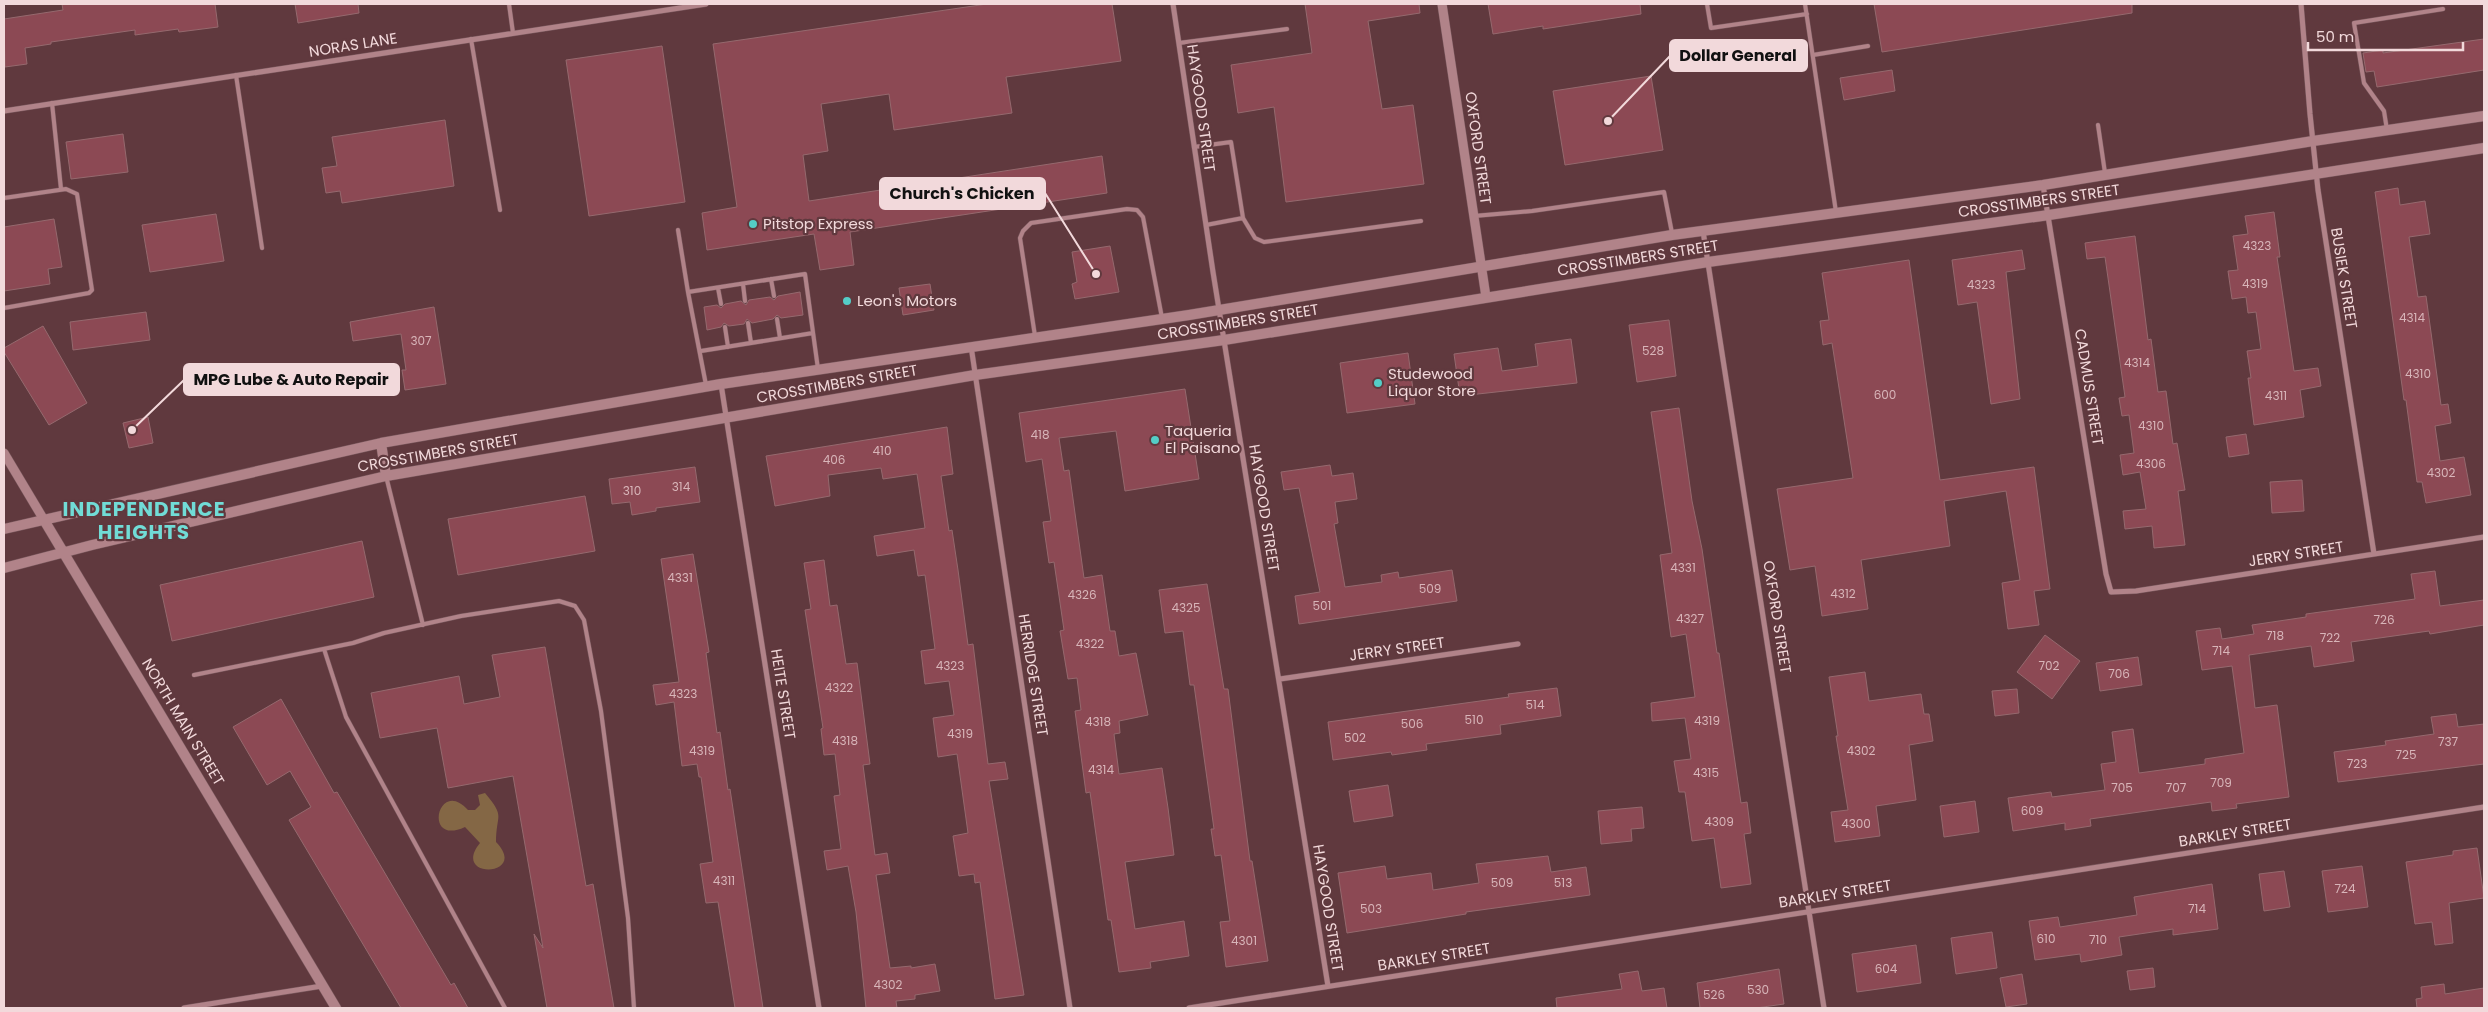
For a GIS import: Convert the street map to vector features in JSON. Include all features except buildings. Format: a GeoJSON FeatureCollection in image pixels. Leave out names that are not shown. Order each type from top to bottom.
{"type":"FeatureCollection","features":[{"type":"Feature","properties":{"kind":"main road","name":"CROSSTIMBERS STREET"},"geometry":{"type":"LineString","coordinates":[[4,530],[381,443],[721,384],[1219,310],[1672,235],[2043,185],[2313,141],[2484,116]]}},
{"type":"Feature","properties":{"kind":"main road","name":"CROSSTIMBERS STREET"},"geometry":{"type":"LineString","coordinates":[[4,568],[64,552],[386,476],[726,418],[975,376],[1224,340],[1708,262],[2048,215],[2484,148]]}},
{"type":"Feature","properties":{"kind":"main road"},"geometry":{"type":"LineString","coordinates":[[381,443],[386,476]]}},
{"type":"Feature","properties":{"kind":"main road","name":"NORTH MAIN STREET"},"geometry":{"type":"LineString","coordinates":[[44,520],[336,1008]]}},
{"type":"Feature","properties":{"kind":"street","name":"NORAS LANE"},"geometry":{"type":"LineString","coordinates":[[4,111],[706,4]]}},
{"type":"Feature","properties":{"kind":"street","name":"HAYGOOD STREET"},"geometry":{"type":"LineString","coordinates":[[1173,4],[1219,310],[1328,986]]}},
{"type":"Feature","properties":{"kind":"street","name":"OXFORD STREET"},"geometry":{"type":"LineString","coordinates":[[1442,4],[1486,297]]}},
{"type":"Feature","properties":{"kind":"street","name":"BUSIEK STREET"},"geometry":{"type":"LineString","coordinates":[[2301,4],[2317,174],[2374,554]]}},
{"type":"Feature","properties":{"kind":"street","name":"CADMUS STREET"},"geometry":{"type":"LineString","coordinates":[[2043,185],[2106,574],[2111,592]]}},
{"type":"Feature","properties":{"kind":"street","name":"OXFORD STREET"},"geometry":{"type":"LineString","coordinates":[[1703,231],[1824,1008]]}},
{"type":"Feature","properties":{"kind":"street","name":"HERRIDGE STREET"},"geometry":{"type":"LineString","coordinates":[[971,346],[1070,1008]]}},
{"type":"Feature","properties":{"kind":"street","name":"HEITE STREET"},"geometry":{"type":"LineString","coordinates":[[721,384],[819,1008]]}},
{"type":"Feature","properties":{"kind":"street","name":"NORTH MAIN STREET"},"geometry":{"type":"LineString","coordinates":[[4,453],[44,520]]}},
{"type":"Feature","properties":{"kind":"street","name":"JERRY STREET"},"geometry":{"type":"LineString","coordinates":[[2111,592],[2136,591],[2484,537]]}},
{"type":"Feature","properties":{"kind":"street","name":"JERRY STREET"},"geometry":{"type":"LineString","coordinates":[[1280,679],[1518,644]]}},
{"type":"Feature","properties":{"kind":"street","name":"BARKLEY STREET"},"geometry":{"type":"LineString","coordinates":[[1189,1008],[2484,807]]}},
{"type":"Feature","properties":{"kind":"street"},"geometry":{"type":"LineString","coordinates":[[184,1008],[322,986]]}},
{"type":"Feature","properties":{"kind":"lane"},"geometry":{"type":"LineString","coordinates":[[509,4],[513,33]]}},
{"type":"Feature","properties":{"kind":"lane"},"geometry":{"type":"LineString","coordinates":[[1708,4],[1711,28],[1807,14]]}},
{"type":"Feature","properties":{"kind":"lane"},"geometry":{"type":"LineString","coordinates":[[1805,4],[1836,212]]}},
{"type":"Feature","properties":{"kind":"lane"},"geometry":{"type":"LineString","coordinates":[[2387,130],[2384,111],[2364,83],[2354,23],[2443,9]]}},
{"type":"Feature","properties":{"kind":"lane"},"geometry":{"type":"LineString","coordinates":[[1179,43],[1287,29]]}},
{"type":"Feature","properties":{"kind":"lane"},"geometry":{"type":"LineString","coordinates":[[471,39],[500,210]]}},
{"type":"Feature","properties":{"kind":"lane"},"geometry":{"type":"LineString","coordinates":[[1813,55],[1868,46]]}},
{"type":"Feature","properties":{"kind":"lane"},"geometry":{"type":"LineString","coordinates":[[236,75],[262,248]]}},
{"type":"Feature","properties":{"kind":"lane"},"geometry":{"type":"LineString","coordinates":[[52,103],[61,189]]}},
{"type":"Feature","properties":{"kind":"lane"},"geometry":{"type":"LineString","coordinates":[[2098,126],[2106,174]]}},
{"type":"Feature","properties":{"kind":"lane"},"geometry":{"type":"LineString","coordinates":[[1194,147],[1231,142],[1243,218],[1255,238],[1264,242],[1421,221]]}},
{"type":"Feature","properties":{"kind":"lane"},"geometry":{"type":"LineString","coordinates":[[4,198],[61,189],[70,190],[77,194],[92,290],[89,293],[4,308]]}},
{"type":"Feature","properties":{"kind":"lane"},"geometry":{"type":"LineString","coordinates":[[1474,216],[1532,211],[1664,192],[1672,235]]}},
{"type":"Feature","properties":{"kind":"lane"},"geometry":{"type":"LineString","coordinates":[[1035,337],[1020,238],[1023,230],[1031,223],[1127,209],[1137,210],[1143,217],[1162,318]]}},
{"type":"Feature","properties":{"kind":"lane"},"geometry":{"type":"LineString","coordinates":[[1206,225],[1243,218]]}},
{"type":"Feature","properties":{"kind":"lane"},"geometry":{"type":"LineString","coordinates":[[678,230],[707,387]]}},
{"type":"Feature","properties":{"kind":"lane"},"geometry":{"type":"LineString","coordinates":[[688,292],[805,274],[818,370]]}},
{"type":"Feature","properties":{"kind":"lane"},"geometry":{"type":"LineString","coordinates":[[771,280],[774,296]]}},
{"type":"Feature","properties":{"kind":"lane"},"geometry":{"type":"LineString","coordinates":[[743,284],[745,301]]}},
{"type":"Feature","properties":{"kind":"lane"},"geometry":{"type":"LineString","coordinates":[[718,288],[721,304]]}},
{"type":"Feature","properties":{"kind":"lane"},"geometry":{"type":"LineString","coordinates":[[777,319],[780,338]]}},
{"type":"Feature","properties":{"kind":"lane"},"geometry":{"type":"LineString","coordinates":[[748,323],[751,343]]}},
{"type":"Feature","properties":{"kind":"lane"},"geometry":{"type":"LineString","coordinates":[[725,327],[728,347]]}},
{"type":"Feature","properties":{"kind":"lane"},"geometry":{"type":"LineString","coordinates":[[701,351],[813,333]]}},
{"type":"Feature","properties":{"kind":"lane"},"geometry":{"type":"LineString","coordinates":[[386,476],[423,624]]}},
{"type":"Feature","properties":{"kind":"lane"},"geometry":{"type":"LineString","coordinates":[[194,675],[324,649],[461,616],[559,601],[574,606],[582,615],[600,711],[627,908],[634,1008]]}},
{"type":"Feature","properties":{"kind":"lane"},"geometry":{"type":"LineString","coordinates":[[324,649],[346,717],[505,1008]]}},
{"type":"Feature","properties":{"kind":"shaded area"},"geometry":{"type":"Polygon","coordinates":[[[485,793],[498,812],[496,842],[504,854],[504,862],[498,867],[490,869],[481,868],[475,863],[473,855],[480,843],[465,827],[452,831],[443,828],[439,821],[439,813],[449,801],[457,802],[468,810],[475,810],[480,805],[478,795],[485,793]]]}},
{"type":"Feature","properties":{"kind":"place","name":"Dollar General"},"geometry":{"type":"Point","coordinates":[1608,121]}},
{"type":"Feature","properties":{"kind":"place","name":"Pitstop Express"},"geometry":{"type":"Point","coordinates":[753,224]}},
{"type":"Feature","properties":{"kind":"place","name":"Church's Chicken"},"geometry":{"type":"Point","coordinates":[1096,274]}},
{"type":"Feature","properties":{"kind":"place","name":"Leon's Motors"},"geometry":{"type":"Point","coordinates":[847,301]}},
{"type":"Feature","properties":{"kind":"place","name":"Studewood Liquor Store"},"geometry":{"type":"Point","coordinates":[1378,383]}},
{"type":"Feature","properties":{"kind":"place","name":"MPG Lube & Auto Repair"},"geometry":{"type":"Point","coordinates":[132,430]}},
{"type":"Feature","properties":{"kind":"place","name":"Taqueria El Paisano"},"geometry":{"type":"Point","coordinates":[1155,440]}},
{"type":"Feature","properties":{"kind":"district","name":"INDEPENDENCE HEIGHTS"},"geometry":{"type":"Point","coordinates":[144,520]}}]}
